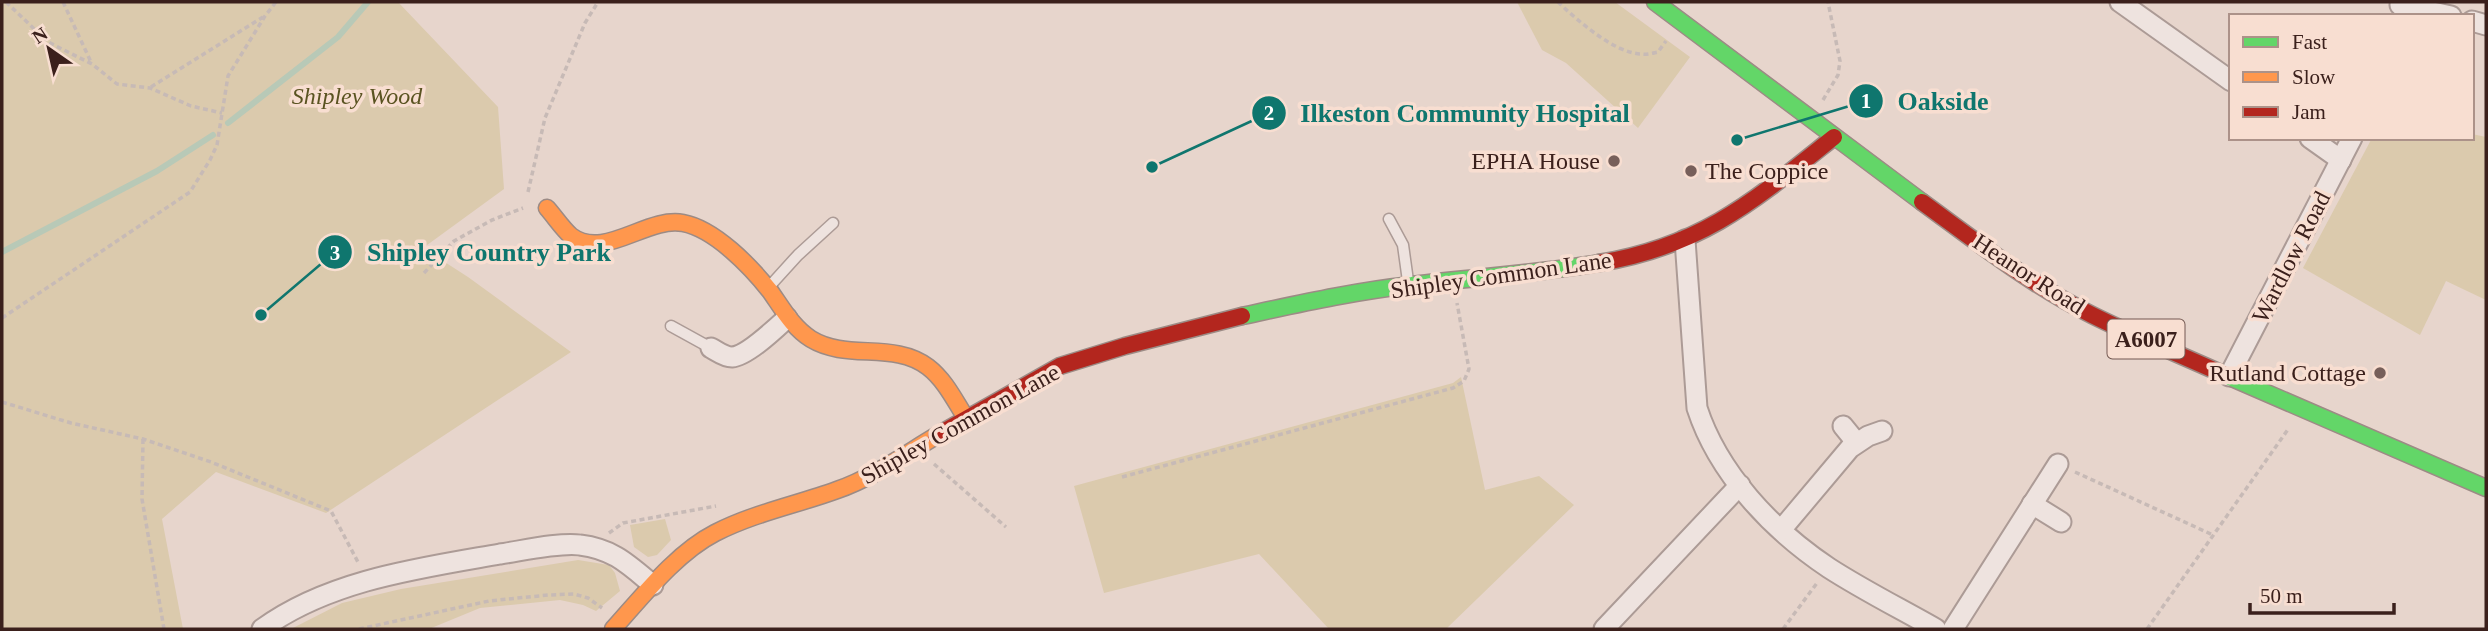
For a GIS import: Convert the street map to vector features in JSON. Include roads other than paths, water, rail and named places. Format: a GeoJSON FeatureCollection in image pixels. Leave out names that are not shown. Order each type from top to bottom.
{"type":"FeatureCollection","features":[{"type":"Feature","properties":{"kind":"street","name":"Heanor Road"},"geometry":{"type":"LineString","coordinates":[[1655,2],[1997,257],[2051,292],[2092,315],[2302,410],[2486,488]]}},
{"type":"Feature","properties":{"kind":"street"},"geometry":{"type":"LineString","coordinates":[[2120,2],[2229,80]]}},
{"type":"Feature","properties":{"kind":"street"},"geometry":{"type":"LineString","coordinates":[[2399,8],[2438,14]]}},
{"type":"Feature","properties":{"kind":"street","name":"Shipley Common Lane"},"geometry":{"type":"LineString","coordinates":[[617,626],[653,585],[688,552],[713,534],[767,511],[838,490],[1060,366],[1218,321],[1289,306],[1409,285],[1613,261],[1685,240],[1748,205],[1834,137]]}},
{"type":"Feature","properties":{"kind":"street"},"geometry":{"type":"LineString","coordinates":[[2313,140],[2341,160]]}},
{"type":"Feature","properties":{"kind":"street","name":"Wardlow Road"},"geometry":{"type":"LineString","coordinates":[[2229,376],[2351,140]]}},
{"type":"Feature","properties":{"kind":"street"},"geometry":{"type":"LineString","coordinates":[[547,208],[570,247],[584,242],[604,242],[656,225],[676,222],[701,230],[740,259],[768,288],[788,318],[809,338],[833,350],[903,355],[921,362],[934,373],[966,418]]}},
{"type":"Feature","properties":{"kind":"street"},"geometry":{"type":"LineString","coordinates":[[1685,240],[1698,408],[1716,454],[1781,530],[1828,568],[1936,629]]}},
{"type":"Feature","properties":{"kind":"street"},"geometry":{"type":"LineString","coordinates":[[711,348],[725,355],[737,355],[788,318]]}},
{"type":"Feature","properties":{"kind":"street"},"geometry":{"type":"LineString","coordinates":[[1843,426],[1857,442]]}},
{"type":"Feature","properties":{"kind":"street"},"geometry":{"type":"LineString","coordinates":[[1781,530],[1857,442],[1882,431]]}},
{"type":"Feature","properties":{"kind":"street"},"geometry":{"type":"LineString","coordinates":[[1953,629],[2057,464]]}},
{"type":"Feature","properties":{"kind":"street"},"geometry":{"type":"LineString","coordinates":[[1604,629],[1740,485]]}},
{"type":"Feature","properties":{"kind":"street"},"geometry":{"type":"LineString","coordinates":[[2032,504],[2061,522]]}},
{"type":"Feature","properties":{"kind":"street"},"geometry":{"type":"LineString","coordinates":[[262,629],[299,606],[369,582],[453,562],[576,544],[614,553],[653,585]]}},
{"type":"Feature","properties":{"kind":"lane"},"geometry":{"type":"LineString","coordinates":[[1389,219],[1402,245],[1409,285]]}},
{"type":"Feature","properties":{"kind":"lane"},"geometry":{"type":"LineString","coordinates":[[768,288],[797,255],[833,223]]}},
{"type":"Feature","properties":{"kind":"lane"},"geometry":{"type":"LineString","coordinates":[[671,326],[711,348]]}},
{"type":"Feature","properties":{"kind":"waterway"},"geometry":{"type":"LineString","coordinates":[[228,123],[338,37],[368,2]]}},
{"type":"Feature","properties":{"kind":"waterway"},"geometry":{"type":"LineString","coordinates":[[2,252],[157,171],[213,135]]}},
{"type":"Feature","properties":{"kind":"place","name":"Oakside"},"geometry":{"type":"Point","coordinates":[1737,140]}},
{"type":"Feature","properties":{"kind":"place","name":"EPHA House"},"geometry":{"type":"Point","coordinates":[1614,161]}},
{"type":"Feature","properties":{"kind":"place","name":"Ilkeston Community Hospital"},"geometry":{"type":"Point","coordinates":[1152,167]}},
{"type":"Feature","properties":{"kind":"place","name":"The Coppice"},"geometry":{"type":"Point","coordinates":[1691,171]}},
{"type":"Feature","properties":{"kind":"place","name":"Shipley Country Park"},"geometry":{"type":"Point","coordinates":[261,315]}},
{"type":"Feature","properties":{"kind":"place","name":"Rutland Cottage"},"geometry":{"type":"Point","coordinates":[2380,373]}},
{"type":"Feature","properties":{"kind":"park label","name":"Shipley Wood"},"geometry":{"type":"Point","coordinates":[357,96]}}]}
